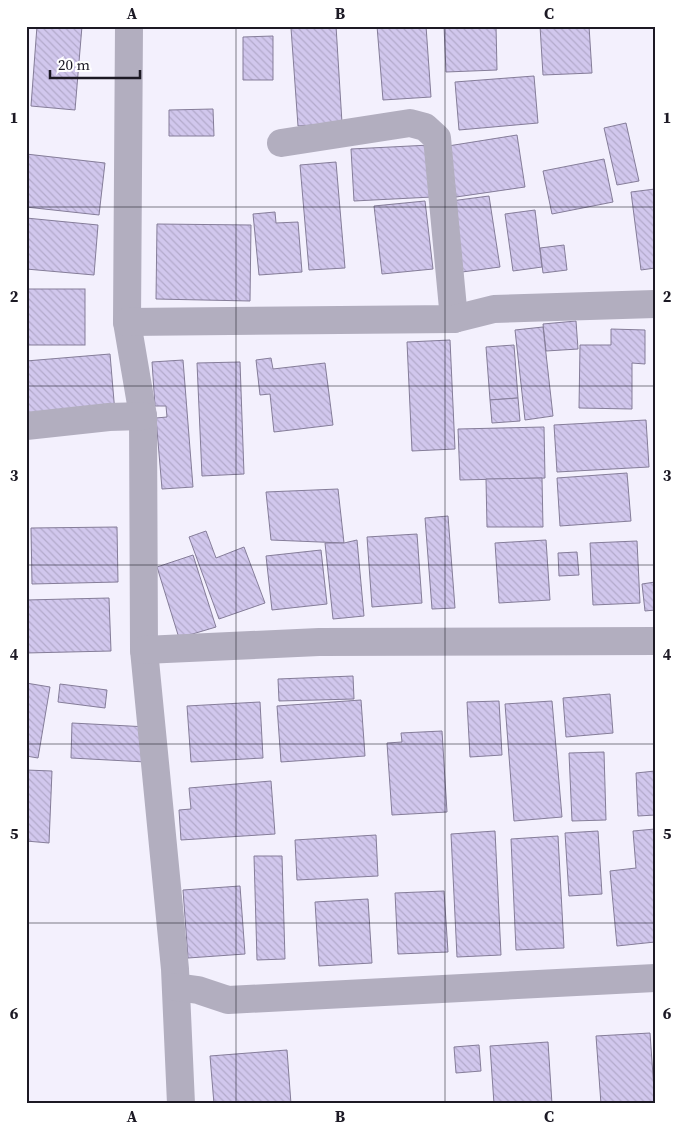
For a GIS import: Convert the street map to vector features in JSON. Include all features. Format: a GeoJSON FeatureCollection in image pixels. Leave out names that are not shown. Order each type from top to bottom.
{"type":"FeatureCollection","features":[{"type":"Feature","properties":{"kind":"street"},"geometry":{"type":"LineString","coordinates":[[129,26],[127,322],[143,416],[144,650],[176,987],[181,1104]]}},
{"type":"Feature","properties":{"kind":"street"},"geometry":{"type":"LineString","coordinates":[[281,143],[410,123],[425,127],[437,138],[454,319]]}},
{"type":"Feature","properties":{"kind":"street"},"geometry":{"type":"LineString","coordinates":[[127,322],[454,319],[494,309],[655,304]]}},
{"type":"Feature","properties":{"kind":"street"},"geometry":{"type":"LineString","coordinates":[[26,426],[108,417],[143,416]]}},
{"type":"Feature","properties":{"kind":"street"},"geometry":{"type":"LineString","coordinates":[[144,650],[319,642],[655,641]]}},
{"type":"Feature","properties":{"kind":"street"},"geometry":{"type":"LineString","coordinates":[[176,987],[198,990],[228,1000],[655,978]]}},
{"type":"Feature","properties":{"kind":"building"},"geometry":{"type":"Polygon","coordinates":[[[37,26],[82,26],[75,110],[31,106],[37,26]]]}},
{"type":"Feature","properties":{"kind":"building"},"geometry":{"type":"Polygon","coordinates":[[[336,26],[342,123],[298,126],[291,28],[336,26]]]}},
{"type":"Feature","properties":{"kind":"building"},"geometry":{"type":"Polygon","coordinates":[[[377,26],[426,26],[431,97],[383,100],[377,26]]]}},
{"type":"Feature","properties":{"kind":"building"},"geometry":{"type":"Polygon","coordinates":[[[444,26],[496,26],[497,70],[446,72],[444,26]]]}},
{"type":"Feature","properties":{"kind":"building"},"geometry":{"type":"Polygon","coordinates":[[[540,26],[589,26],[592,73],[543,75],[540,26]]]}},
{"type":"Feature","properties":{"kind":"building"},"geometry":{"type":"Polygon","coordinates":[[[273,36],[273,80],[243,80],[243,37],[273,36]]]}},
{"type":"Feature","properties":{"kind":"building"},"geometry":{"type":"Polygon","coordinates":[[[534,76],[538,123],[459,130],[455,82],[534,76]]]}},
{"type":"Feature","properties":{"kind":"building"},"geometry":{"type":"Polygon","coordinates":[[[213,109],[214,136],[169,136],[169,110],[213,109]]]}},
{"type":"Feature","properties":{"kind":"building"},"geometry":{"type":"Polygon","coordinates":[[[626,123],[639,181],[617,185],[604,128],[626,123]]]}},
{"type":"Feature","properties":{"kind":"building"},"geometry":{"type":"Polygon","coordinates":[[[517,135],[525,187],[456,197],[448,146],[517,135]]]}},
{"type":"Feature","properties":{"kind":"building"},"geometry":{"type":"Polygon","coordinates":[[[430,145],[432,197],[354,201],[351,149],[430,145]]]}},
{"type":"Feature","properties":{"kind":"building"},"geometry":{"type":"Polygon","coordinates":[[[26,154],[105,163],[99,215],[26,207],[26,154]]]}},
{"type":"Feature","properties":{"kind":"building"},"geometry":{"type":"Polygon","coordinates":[[[604,159],[613,202],[552,214],[543,171],[604,159]]]}},
{"type":"Feature","properties":{"kind":"building"},"geometry":{"type":"Polygon","coordinates":[[[336,162],[345,268],[309,270],[300,165],[336,162]]]}},
{"type":"Feature","properties":{"kind":"building"},"geometry":{"type":"Polygon","coordinates":[[[655,189],[655,268],[641,270],[631,192],[655,189]]]}},
{"type":"Feature","properties":{"kind":"building"},"geometry":{"type":"Polygon","coordinates":[[[489,196],[500,267],[462,272],[451,201],[489,196]]]}},
{"type":"Feature","properties":{"kind":"building"},"geometry":{"type":"Polygon","coordinates":[[[425,201],[433,269],[382,274],[374,206],[425,201]]]}},
{"type":"Feature","properties":{"kind":"building"},"geometry":{"type":"Polygon","coordinates":[[[535,210],[542,267],[513,271],[505,214],[535,210]]]}},
{"type":"Feature","properties":{"kind":"building"},"geometry":{"type":"Polygon","coordinates":[[[275,212],[276,223],[298,222],[302,272],[259,275],[253,214],[275,212]]]}},
{"type":"Feature","properties":{"kind":"building"},"geometry":{"type":"Polygon","coordinates":[[[26,218],[98,225],[94,275],[26,269],[26,218]]]}},
{"type":"Feature","properties":{"kind":"building"},"geometry":{"type":"Polygon","coordinates":[[[157,224],[251,225],[250,301],[156,299],[157,224]]]}},
{"type":"Feature","properties":{"kind":"building"},"geometry":{"type":"Polygon","coordinates":[[[564,245],[567,270],[543,273],[540,248],[564,245]]]}},
{"type":"Feature","properties":{"kind":"building"},"geometry":{"type":"Polygon","coordinates":[[[26,289],[85,289],[85,345],[26,345],[26,289]]]}},
{"type":"Feature","properties":{"kind":"building"},"geometry":{"type":"Polygon","coordinates":[[[576,321],[578,349],[546,351],[543,324],[576,321]]]}},
{"type":"Feature","properties":{"kind":"building"},"geometry":{"type":"Polygon","coordinates":[[[543,327],[553,416],[525,420],[515,330],[543,327]]]}},
{"type":"Feature","properties":{"kind":"building"},"geometry":{"type":"Polygon","coordinates":[[[611,329],[645,330],[645,364],[632,363],[632,409],[579,408],[580,345],[611,345],[611,329]]]}},
{"type":"Feature","properties":{"kind":"building"},"geometry":{"type":"Polygon","coordinates":[[[450,340],[455,449],[412,451],[407,342],[450,340]]]}},
{"type":"Feature","properties":{"kind":"building"},"geometry":{"type":"Polygon","coordinates":[[[514,345],[518,398],[490,400],[486,347],[514,345]]]}},
{"type":"Feature","properties":{"kind":"building"},"geometry":{"type":"Polygon","coordinates":[[[110,354],[115,413],[26,420],[26,361],[110,354]]]}},
{"type":"Feature","properties":{"kind":"building"},"geometry":{"type":"Polygon","coordinates":[[[271,358],[273,369],[325,363],[333,425],[274,432],[270,394],[260,395],[256,360],[271,358]]]}},
{"type":"Feature","properties":{"kind":"building"},"geometry":{"type":"Polygon","coordinates":[[[183,360],[193,487],[162,489],[156,418],[167,417],[166,406],[155,406],[152,362],[183,360]]]}},
{"type":"Feature","properties":{"kind":"building"},"geometry":{"type":"Polygon","coordinates":[[[240,362],[244,474],[202,476],[197,363],[240,362]]]}},
{"type":"Feature","properties":{"kind":"building"},"geometry":{"type":"Polygon","coordinates":[[[518,398],[520,421],[492,423],[490,400],[518,398]]]}},
{"type":"Feature","properties":{"kind":"building"},"geometry":{"type":"Polygon","coordinates":[[[646,420],[649,467],[557,472],[554,425],[646,420]]]}},
{"type":"Feature","properties":{"kind":"building"},"geometry":{"type":"Polygon","coordinates":[[[544,427],[545,478],[460,480],[458,429],[544,427]]]}},
{"type":"Feature","properties":{"kind":"building"},"geometry":{"type":"Polygon","coordinates":[[[627,473],[631,521],[560,526],[557,478],[627,473]]]}},
{"type":"Feature","properties":{"kind":"building"},"geometry":{"type":"Polygon","coordinates":[[[542,478],[543,527],[487,527],[486,479],[542,478]]]}},
{"type":"Feature","properties":{"kind":"building"},"geometry":{"type":"Polygon","coordinates":[[[338,489],[344,543],[271,540],[266,492],[338,489]]]}},
{"type":"Feature","properties":{"kind":"building"},"geometry":{"type":"Polygon","coordinates":[[[448,516],[455,608],[432,609],[425,518],[448,516]]]}},
{"type":"Feature","properties":{"kind":"building"},"geometry":{"type":"Polygon","coordinates":[[[117,527],[118,582],[32,584],[31,528],[117,527]]]}},
{"type":"Feature","properties":{"kind":"building"},"geometry":{"type":"Polygon","coordinates":[[[206,531],[216,558],[244,547],[265,603],[219,619],[189,537],[206,531]]]}},
{"type":"Feature","properties":{"kind":"building"},"geometry":{"type":"Polygon","coordinates":[[[417,534],[422,603],[372,607],[367,537],[417,534]]]}},
{"type":"Feature","properties":{"kind":"building"},"geometry":{"type":"Polygon","coordinates":[[[357,540],[364,616],[333,619],[325,543],[344,543],[357,540]]]}},
{"type":"Feature","properties":{"kind":"building"},"geometry":{"type":"Polygon","coordinates":[[[546,540],[550,600],[499,603],[495,543],[546,540]]]}},
{"type":"Feature","properties":{"kind":"building"},"geometry":{"type":"Polygon","coordinates":[[[637,541],[640,603],[593,605],[590,543],[637,541]]]}},
{"type":"Feature","properties":{"kind":"building"},"geometry":{"type":"Polygon","coordinates":[[[321,550],[327,604],[272,610],[266,556],[321,550]]]}},
{"type":"Feature","properties":{"kind":"building"},"geometry":{"type":"Polygon","coordinates":[[[577,552],[579,575],[559,576],[558,553],[577,552]]]}},
{"type":"Feature","properties":{"kind":"building"},"geometry":{"type":"Polygon","coordinates":[[[193,555],[216,627],[179,638],[157,567],[193,555]]]}},
{"type":"Feature","properties":{"kind":"building"},"geometry":{"type":"Polygon","coordinates":[[[655,582],[655,610],[645,611],[642,584],[655,582]]]}},
{"type":"Feature","properties":{"kind":"building"},"geometry":{"type":"Polygon","coordinates":[[[109,598],[111,651],[26,653],[26,600],[109,598]]]}},
{"type":"Feature","properties":{"kind":"building"},"geometry":{"type":"Polygon","coordinates":[[[353,676],[354,699],[279,701],[278,679],[353,676]]]}},
{"type":"Feature","properties":{"kind":"building"},"geometry":{"type":"Polygon","coordinates":[[[26,683],[50,687],[38,758],[26,756],[26,683]]]}},
{"type":"Feature","properties":{"kind":"building"},"geometry":{"type":"Polygon","coordinates":[[[60,684],[107,690],[105,708],[58,702],[60,684]]]}},
{"type":"Feature","properties":{"kind":"building"},"geometry":{"type":"Polygon","coordinates":[[[610,694],[613,733],[566,737],[563,698],[610,694]]]}},
{"type":"Feature","properties":{"kind":"building"},"geometry":{"type":"Polygon","coordinates":[[[361,700],[365,756],[281,762],[277,706],[361,700]]]}},
{"type":"Feature","properties":{"kind":"building"},"geometry":{"type":"Polygon","coordinates":[[[499,701],[502,755],[470,757],[467,702],[499,701]]]}},
{"type":"Feature","properties":{"kind":"building"},"geometry":{"type":"Polygon","coordinates":[[[552,701],[562,817],[514,821],[505,704],[552,701]]]}},
{"type":"Feature","properties":{"kind":"building"},"geometry":{"type":"Polygon","coordinates":[[[260,702],[263,758],[191,762],[187,706],[260,702]]]}},
{"type":"Feature","properties":{"kind":"building"},"geometry":{"type":"Polygon","coordinates":[[[72,723],[148,727],[146,762],[71,758],[72,723]]]}},
{"type":"Feature","properties":{"kind":"building"},"geometry":{"type":"Polygon","coordinates":[[[442,731],[447,812],[392,815],[387,743],[402,742],[401,733],[442,731]]]}},
{"type":"Feature","properties":{"kind":"building"},"geometry":{"type":"Polygon","coordinates":[[[604,752],[606,820],[572,821],[569,753],[604,752]]]}},
{"type":"Feature","properties":{"kind":"building"},"geometry":{"type":"Polygon","coordinates":[[[26,770],[52,771],[49,843],[26,841],[26,770]]]}},
{"type":"Feature","properties":{"kind":"building"},"geometry":{"type":"Polygon","coordinates":[[[655,771],[655,815],[638,816],[636,773],[655,771]]]}},
{"type":"Feature","properties":{"kind":"building"},"geometry":{"type":"Polygon","coordinates":[[[271,781],[275,834],[181,840],[179,810],[191,809],[189,788],[271,781]]]}},
{"type":"Feature","properties":{"kind":"building"},"geometry":{"type":"Polygon","coordinates":[[[655,829],[655,942],[617,946],[610,871],[636,868],[633,831],[655,829]]]}},
{"type":"Feature","properties":{"kind":"building"},"geometry":{"type":"Polygon","coordinates":[[[495,831],[501,955],[457,957],[451,834],[495,831]]]}},
{"type":"Feature","properties":{"kind":"building"},"geometry":{"type":"Polygon","coordinates":[[[598,831],[602,894],[569,896],[565,833],[598,831]]]}},
{"type":"Feature","properties":{"kind":"building"},"geometry":{"type":"Polygon","coordinates":[[[376,835],[378,876],[297,880],[295,840],[376,835]]]}},
{"type":"Feature","properties":{"kind":"building"},"geometry":{"type":"Polygon","coordinates":[[[558,836],[564,948],[516,950],[511,839],[558,836]]]}},
{"type":"Feature","properties":{"kind":"building"},"geometry":{"type":"Polygon","coordinates":[[[254,856],[282,856],[285,959],[257,960],[254,856]]]}},
{"type":"Feature","properties":{"kind":"building"},"geometry":{"type":"Polygon","coordinates":[[[240,886],[245,954],[188,958],[183,890],[240,886]]]}},
{"type":"Feature","properties":{"kind":"building"},"geometry":{"type":"Polygon","coordinates":[[[444,891],[448,952],[398,954],[395,893],[444,891]]]}},
{"type":"Feature","properties":{"kind":"building"},"geometry":{"type":"Polygon","coordinates":[[[368,899],[372,963],[319,966],[315,902],[368,899]]]}},
{"type":"Feature","properties":{"kind":"building"},"geometry":{"type":"Polygon","coordinates":[[[650,1033],[655,1104],[601,1104],[596,1036],[650,1033]]]}},
{"type":"Feature","properties":{"kind":"building"},"geometry":{"type":"Polygon","coordinates":[[[548,1042],[552,1104],[494,1104],[490,1046],[548,1042]]]}},
{"type":"Feature","properties":{"kind":"building"},"geometry":{"type":"Polygon","coordinates":[[[479,1045],[481,1071],[456,1073],[454,1047],[479,1045]]]}},
{"type":"Feature","properties":{"kind":"building"},"geometry":{"type":"Polygon","coordinates":[[[287,1050],[291,1104],[214,1104],[210,1056],[287,1050]]]}}]}
